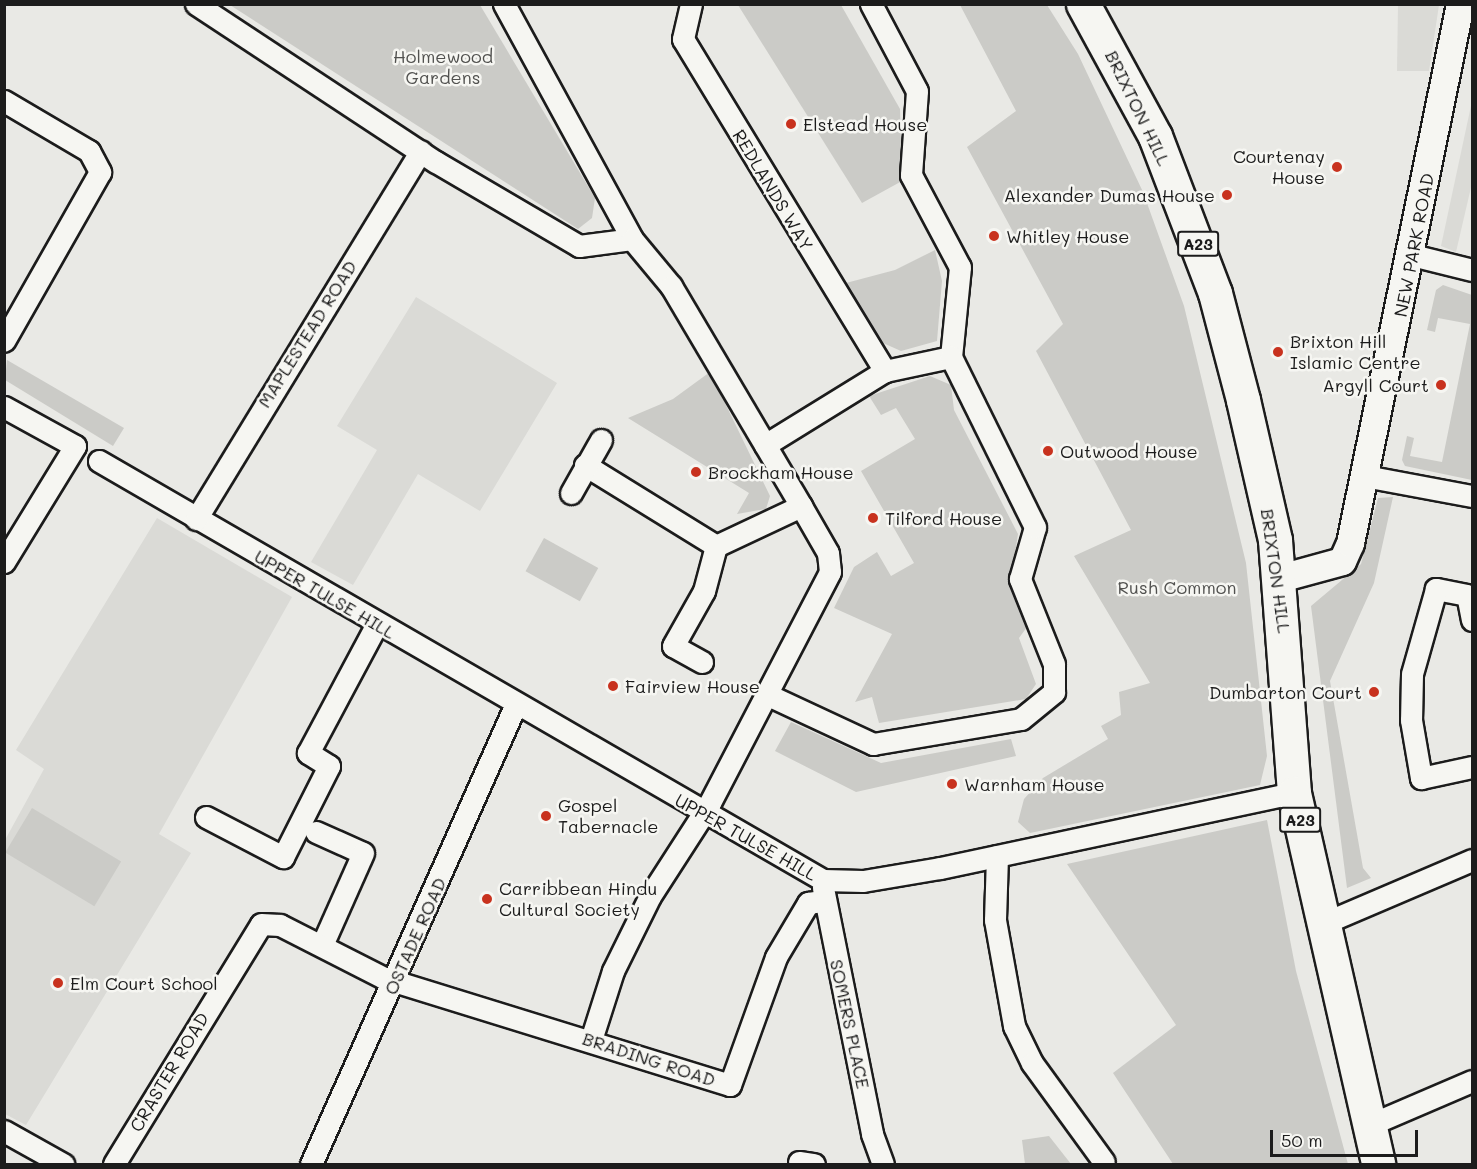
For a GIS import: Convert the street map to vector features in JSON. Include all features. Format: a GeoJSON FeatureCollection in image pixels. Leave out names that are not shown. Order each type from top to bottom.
{"type":"FeatureCollection","features":[{"type":"Feature","properties":{"kind":"highway","name":"BRIXTON HILL"},"geometry":{"type":"LineString","coordinates":[[1083,4],[1155,136],[1215,293],[1274,531],[1280,578],[1294,793],[1367,1126],[1378,1164]]}},
{"type":"Feature","properties":{"kind":"street"},"geometry":{"type":"LineString","coordinates":[[196,4],[421,151],[579,246],[632,239]]}},
{"type":"Feature","properties":{"kind":"street"},"geometry":{"type":"LineString","coordinates":[[504,4],[632,239],[671,286],[801,506],[817,536],[830,573],[710,803],[699,812],[613,971],[591,1040]]}},
{"type":"Feature","properties":{"kind":"street","name":"REDLANDS WAY"},"geometry":{"type":"LineString","coordinates":[[691,4],[683,39],[885,371]]}},
{"type":"Feature","properties":{"kind":"street"},"geometry":{"type":"LineString","coordinates":[[768,695],[873,744],[1021,719],[1054,692],[1054,664],[1020,579],[1035,527],[951,357],[960,267],[911,175],[917,91],[871,4]]}},
{"type":"Feature","properties":{"kind":"street","name":"NEW PARK ROAD"},"geometry":{"type":"LineString","coordinates":[[1280,578],[1342,561],[1365,476],[1412,255],[1460,4]]}},
{"type":"Feature","properties":{"kind":"street"},"geometry":{"type":"LineString","coordinates":[[4,101],[89,150],[100,172],[4,341]]}},
{"type":"Feature","properties":{"kind":"street","name":"MAPLESTEAD ROAD"},"geometry":{"type":"LineString","coordinates":[[196,519],[421,151]]}},
{"type":"Feature","properties":{"kind":"street"},"geometry":{"type":"LineString","coordinates":[[1412,255],[1473,270]]}},
{"type":"Feature","properties":{"kind":"street"},"geometry":{"type":"LineString","coordinates":[[765,444],[885,371],[951,357]]}},
{"type":"Feature","properties":{"kind":"street"},"geometry":{"type":"LineString","coordinates":[[4,407],[75,446],[4,562]]}},
{"type":"Feature","properties":{"kind":"street"},"geometry":{"type":"LineString","coordinates":[[571,493],[601,440]]}},
{"type":"Feature","properties":{"kind":"street","name":"UPPER TULSE HILL"},"geometry":{"type":"LineString","coordinates":[[99,461],[699,812],[823,890],[1294,793]]}},
{"type":"Feature","properties":{"kind":"street"},"geometry":{"type":"LineString","coordinates":[[585,465],[716,546]]}},
{"type":"Feature","properties":{"kind":"street"},"geometry":{"type":"LineString","coordinates":[[1365,476],[1473,496]]}},
{"type":"Feature","properties":{"kind":"street"},"geometry":{"type":"LineString","coordinates":[[702,662],[673,646],[704,591],[716,546],[801,506]]}},
{"type":"Feature","properties":{"kind":"street"},"geometry":{"type":"LineString","coordinates":[[1473,620],[1467,595],[1436,589],[1412,674],[1411,720],[1421,778],[1473,767]]}},
{"type":"Feature","properties":{"kind":"street"},"geometry":{"type":"LineString","coordinates":[[206,817],[283,857],[329,766],[308,753],[377,624]]}},
{"type":"Feature","properties":{"kind":"street","name":"OSTADE ROAD"},"geometry":{"type":"LineString","coordinates":[[311,1164],[396,981],[515,706]]}},
{"type":"Feature","properties":{"kind":"street"},"geometry":{"type":"LineString","coordinates":[[316,832],[363,853],[322,945]]}},
{"type":"Feature","properties":{"kind":"street"},"geometry":{"type":"LineString","coordinates":[[997,856],[995,920],[1014,1026],[1032,1064],[1104,1162]]}},
{"type":"Feature","properties":{"kind":"street"},"geometry":{"type":"LineString","coordinates":[[1322,924],[1473,860]]}},
{"type":"Feature","properties":{"kind":"street","name":"BRADING ROAD"},"geometry":{"type":"LineString","coordinates":[[396,981],[735,1083],[776,957],[808,903],[823,890]]}},
{"type":"Feature","properties":{"kind":"street","name":"SOMERS PLACE"},"geometry":{"type":"LineString","coordinates":[[823,890],[883,1164]]}},
{"type":"Feature","properties":{"kind":"street","name":"CRASTER ROAD"},"geometry":{"type":"LineString","coordinates":[[114,1164],[253,930],[261,924],[280,925],[396,981]]}},
{"type":"Feature","properties":{"kind":"street"},"geometry":{"type":"LineString","coordinates":[[1367,1126],[1473,1082]]}},
{"type":"Feature","properties":{"kind":"street"},"geometry":{"type":"LineString","coordinates":[[4,1131],[63,1164]]}},
{"type":"Feature","properties":{"kind":"shaded area"},"geometry":{"type":"Polygon","coordinates":[[[1398,5],[1439,5],[1429,71],[1397,71],[1398,5]]]}},
{"type":"Feature","properties":{"kind":"shaded area"},"geometry":{"type":"Polygon","coordinates":[[[1472,101],[1472,183],[1456,252],[1441,246],[1472,101]]]}},
{"type":"Feature","properties":{"kind":"shaded area"},"geometry":{"type":"Polygon","coordinates":[[[416,297],[557,383],[480,511],[418,474],[353,585],[311,562],[377,450],[337,426],[416,297]]]}},
{"type":"Feature","properties":{"kind":"shaded area"},"geometry":{"type":"Polygon","coordinates":[[[157,518],[292,597],[159,834],[191,853],[26,1125],[5,1114],[5,840],[44,769],[16,750],[157,518]]]}},
{"type":"Feature","properties":{"kind":"green space","name":"Holmewood Gardens"},"geometry":{"type":"Polygon","coordinates":[[[230,5],[480,5],[595,198],[592,218],[578,229],[230,5]]]}},
{"type":"Feature","properties":{"kind":"green space"},"geometry":{"type":"Polygon","coordinates":[[[738,5],[841,5],[900,109],[902,181],[862,203],[738,5]]]}},
{"type":"Feature","properties":{"kind":"green space","name":"Rush Common"},"geometry":{"type":"Polygon","coordinates":[[[960,5],[1047,5],[1078,54],[1143,192],[1184,306],[1246,563],[1267,756],[1260,785],[1030,833],[1018,822],[1024,799],[1043,778],[1108,739],[1101,726],[1121,715],[1119,692],[1150,683],[1074,556],[1131,530],[1036,351],[1063,324],[967,147],[1016,111],[960,5]]]}},
{"type":"Feature","properties":{"kind":"green space"},"geometry":{"type":"Polygon","coordinates":[[[935,250],[942,281],[937,341],[901,351],[883,343],[846,283],[895,270],[935,250]]]}},
{"type":"Feature","properties":{"kind":"green space"},"geometry":{"type":"Polygon","coordinates":[[[1443,285],[1472,295],[1472,480],[1405,466],[1402,460],[1407,436],[1414,438],[1410,456],[1442,462],[1470,324],[1438,318],[1435,332],[1427,330],[1436,290],[1443,285]]]}},
{"type":"Feature","properties":{"kind":"green space"},"geometry":{"type":"Polygon","coordinates":[[[7,360],[124,428],[113,446],[5,380],[7,360]]]}},
{"type":"Feature","properties":{"kind":"green space"},"geometry":{"type":"Polygon","coordinates":[[[710,372],[770,496],[766,509],[737,514],[749,493],[628,418],[673,399],[710,372]]]}},
{"type":"Feature","properties":{"kind":"green space"},"geometry":{"type":"Polygon","coordinates":[[[930,376],[951,385],[954,410],[1018,534],[1010,587],[1027,627],[1019,638],[1036,684],[1026,699],[879,723],[872,697],[855,702],[892,634],[834,608],[854,567],[877,552],[891,576],[914,563],[861,471],[915,439],[896,408],[881,415],[869,396],[930,376]]]}},
{"type":"Feature","properties":{"kind":"green space"},"geometry":{"type":"Polygon","coordinates":[[[1393,497],[1374,583],[1330,681],[1363,868],[1371,878],[1347,888],[1311,606],[1361,564],[1378,498],[1393,497]]]}},
{"type":"Feature","properties":{"kind":"green space"},"geometry":{"type":"Polygon","coordinates":[[[544,538],[598,568],[580,601],[526,571],[544,538]]]}},
{"type":"Feature","properties":{"kind":"green space"},"geometry":{"type":"Polygon","coordinates":[[[791,722],[881,763],[1011,739],[1016,756],[856,792],[775,751],[791,722]]]}},
{"type":"Feature","properties":{"kind":"green space"},"geometry":{"type":"Polygon","coordinates":[[[32,808],[121,862],[94,906],[5,853],[32,808]]]}},
{"type":"Feature","properties":{"kind":"green space"},"geometry":{"type":"Polygon","coordinates":[[[1267,820],[1296,971],[1348,1164],[1173,1164],[1113,1073],[1176,1025],[1067,864],[1267,820]]]}},
{"type":"Feature","properties":{"kind":"green space"},"geometry":{"type":"Polygon","coordinates":[[[1049,1136],[1071,1164],[1025,1164],[1022,1140],[1049,1136]]]}},
{"type":"Feature","properties":{"kind":"place","name":"Elstead House"},"geometry":{"type":"Point","coordinates":[791,124]}},
{"type":"Feature","properties":{"kind":"place","name":"Courtenay House"},"geometry":{"type":"Point","coordinates":[1337,167]}},
{"type":"Feature","properties":{"kind":"place","name":"Alexander Dumas House"},"geometry":{"type":"Point","coordinates":[1227,195]}},
{"type":"Feature","properties":{"kind":"place","name":"Whitley House"},"geometry":{"type":"Point","coordinates":[994,236]}},
{"type":"Feature","properties":{"kind":"place","name":"Brixton Hill Islamic Centre"},"geometry":{"type":"Point","coordinates":[1278,352]}},
{"type":"Feature","properties":{"kind":"place","name":"Argyll Court"},"geometry":{"type":"Point","coordinates":[1441,385]}},
{"type":"Feature","properties":{"kind":"place","name":"Outwood House"},"geometry":{"type":"Point","coordinates":[1048,451]}},
{"type":"Feature","properties":{"kind":"place","name":"Brockham House"},"geometry":{"type":"Point","coordinates":[696,472]}},
{"type":"Feature","properties":{"kind":"place","name":"Tilford House"},"geometry":{"type":"Point","coordinates":[873,518]}},
{"type":"Feature","properties":{"kind":"place","name":"Fairview House"},"geometry":{"type":"Point","coordinates":[613,686]}},
{"type":"Feature","properties":{"kind":"place","name":"Dumbarton Court"},"geometry":{"type":"Point","coordinates":[1374,692]}},
{"type":"Feature","properties":{"kind":"place","name":"Warnham House"},"geometry":{"type":"Point","coordinates":[952,784]}},
{"type":"Feature","properties":{"kind":"place","name":"Gospel Tabernacle"},"geometry":{"type":"Point","coordinates":[546,816]}},
{"type":"Feature","properties":{"kind":"place","name":"Carribbean Hindu Cultural Society"},"geometry":{"type":"Point","coordinates":[487,899]}},
{"type":"Feature","properties":{"kind":"place","name":"Elm Court School"},"geometry":{"type":"Point","coordinates":[58,983]}}]}
